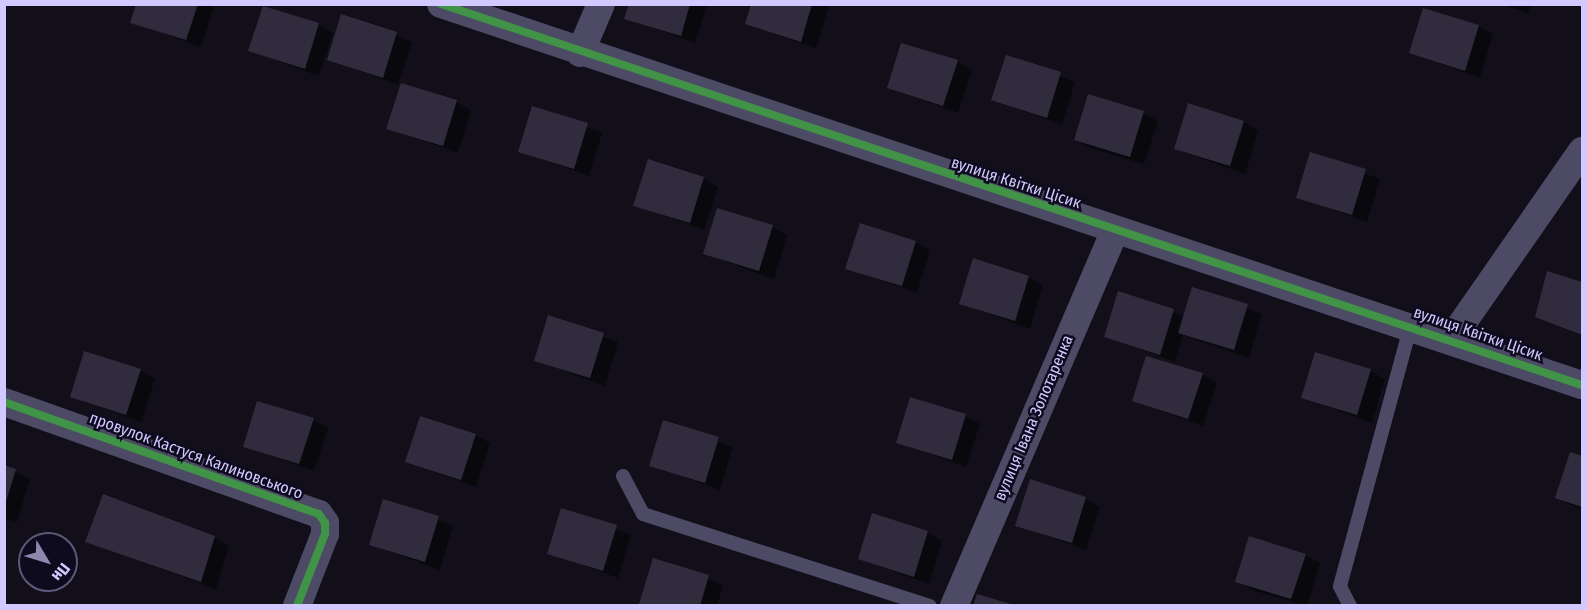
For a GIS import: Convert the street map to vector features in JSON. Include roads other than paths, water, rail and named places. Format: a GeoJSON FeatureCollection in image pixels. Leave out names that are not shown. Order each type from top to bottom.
{"type":"FeatureCollection","features":[{"type":"Feature","properties":{"kind":"street","name":"вулиця Квітки Цісик"},"geometry":{"type":"LineString","coordinates":[[441,4],[580,53],[1115,230],[1452,338],[1582,385]]}},
{"type":"Feature","properties":{"kind":"street"},"geometry":{"type":"LineString","coordinates":[[580,53],[601,4]]}},
{"type":"Feature","properties":{"kind":"street"},"geometry":{"type":"LineString","coordinates":[[1452,338],[1582,151]]}},
{"type":"Feature","properties":{"kind":"street","name":"вулиця Івана Золотаренка"},"geometry":{"type":"LineString","coordinates":[[954,606],[1115,230]]}},
{"type":"Feature","properties":{"kind":"street","name":"провулок Кастуся Калиновського"},"geometry":{"type":"LineString","coordinates":[[4,402],[318,514],[325,523],[325,534],[297,606]]}},
{"type":"Feature","properties":{"kind":"lane"},"geometry":{"type":"LineString","coordinates":[[1350,606],[1340,586],[1411,325]]}},
{"type":"Feature","properties":{"kind":"lane"},"geometry":{"type":"LineString","coordinates":[[623,476],[643,514],[930,606]]}}]}
